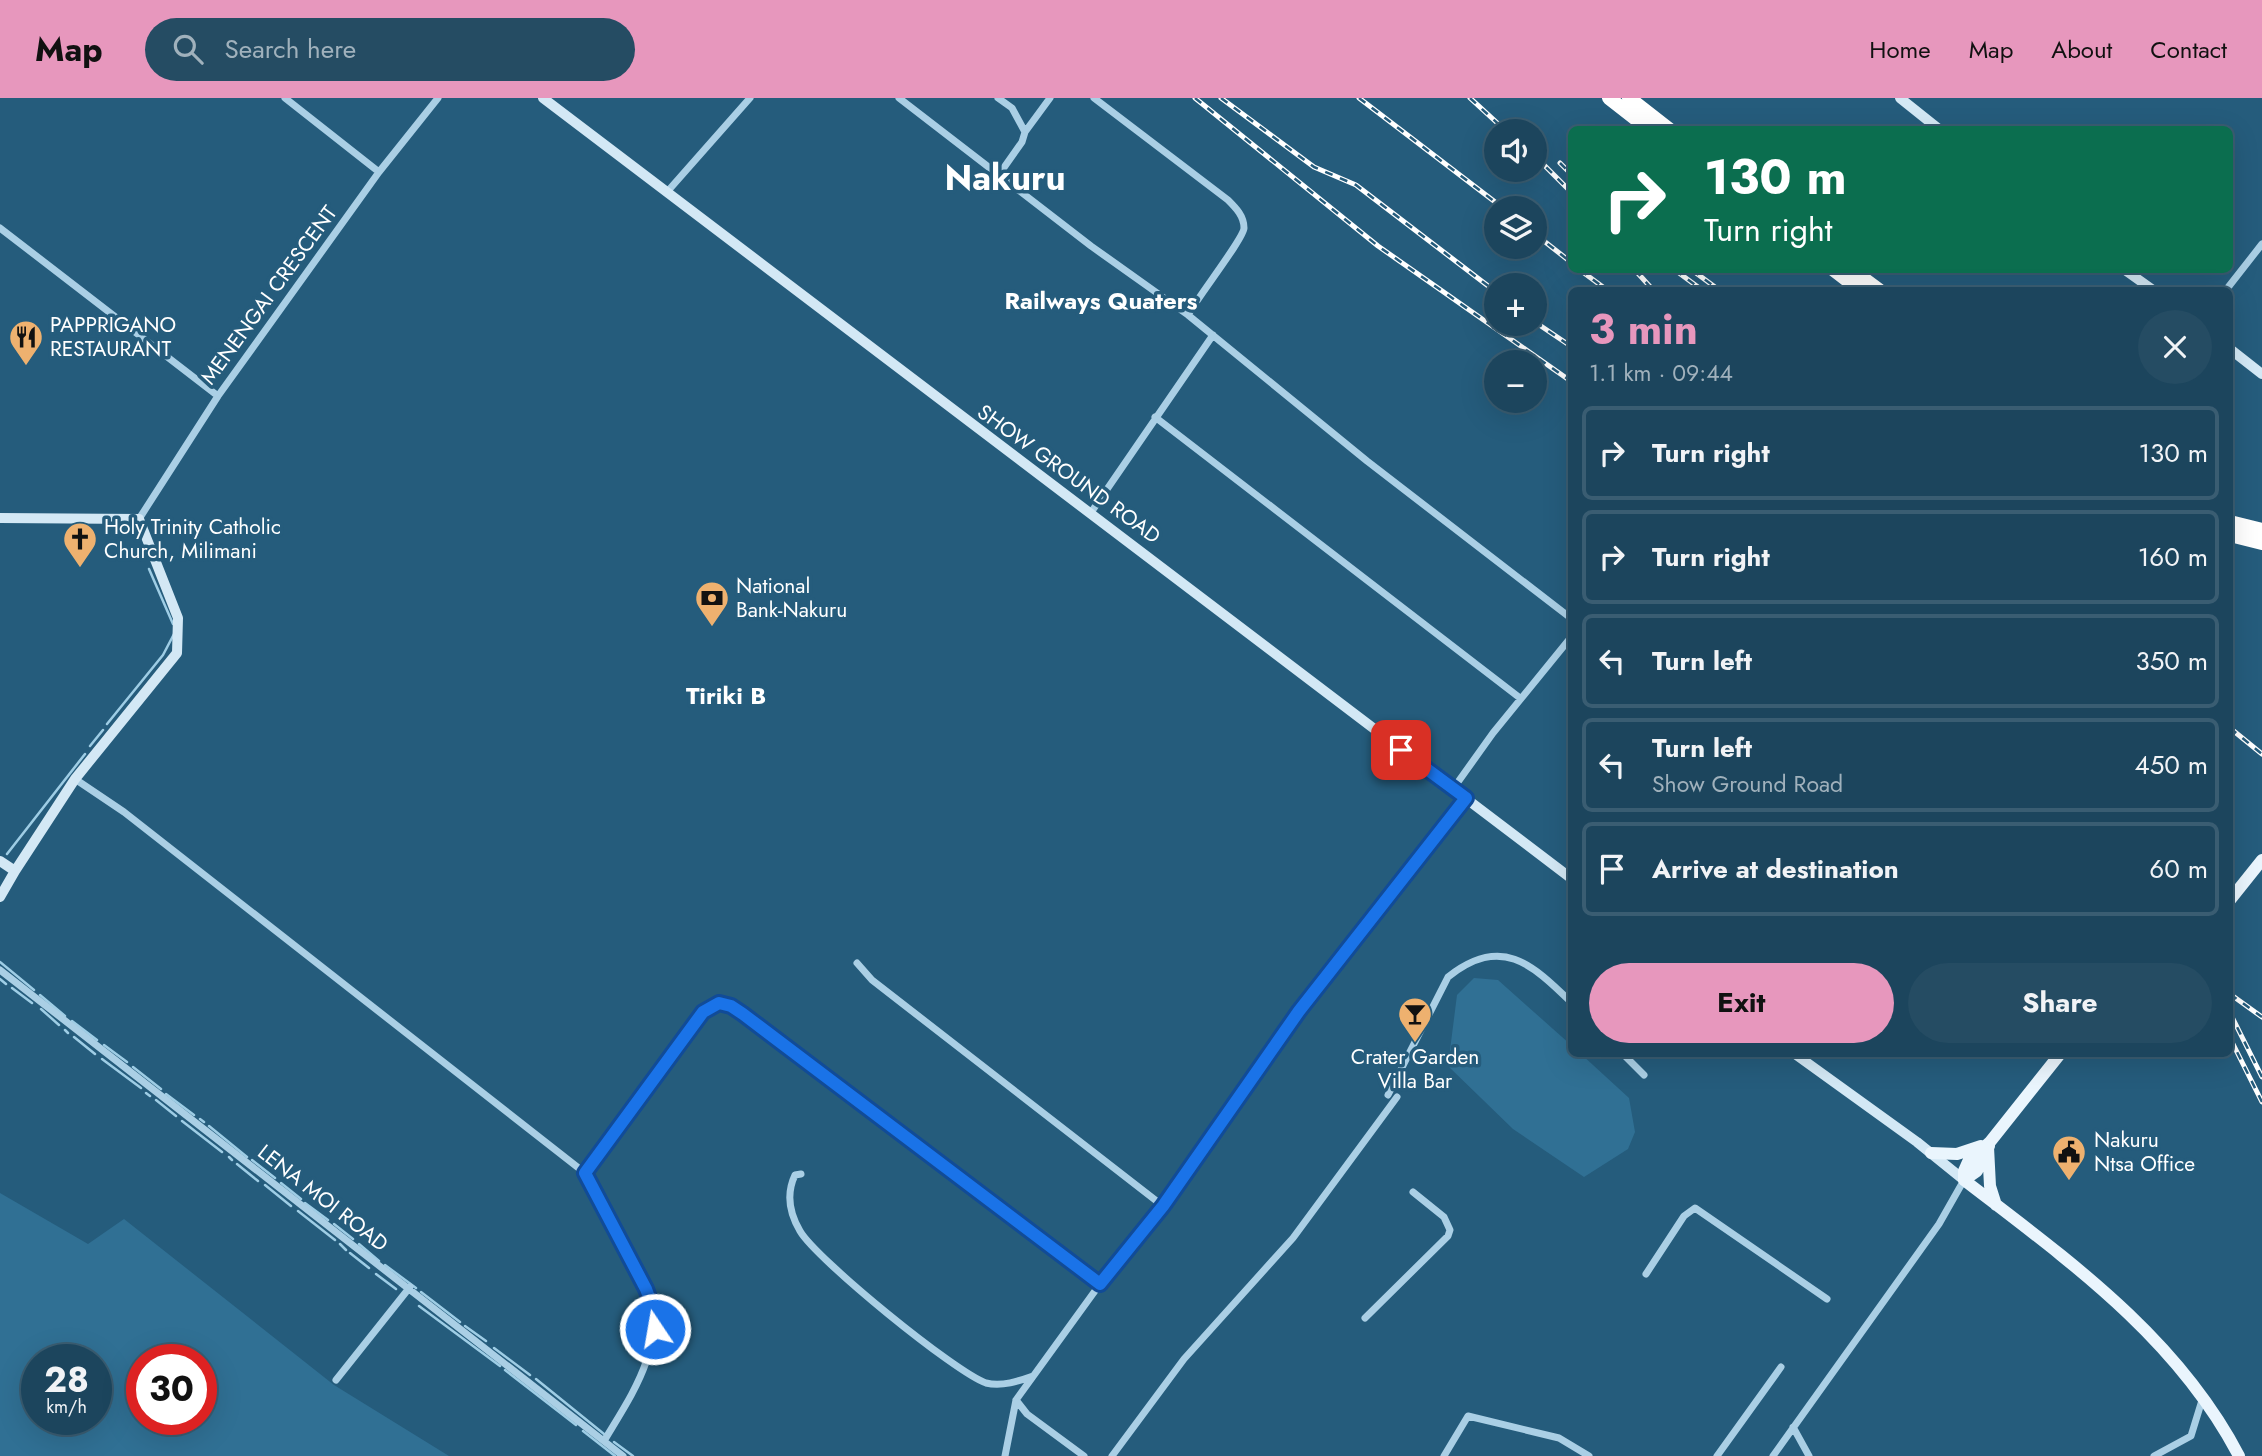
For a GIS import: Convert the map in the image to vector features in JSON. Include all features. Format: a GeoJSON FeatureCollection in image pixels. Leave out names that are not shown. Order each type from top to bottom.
{"type":"FeatureCollection","features":[{"type":"Feature","properties":{"kind":"highway"},"geometry":{"type":"LineString","coordinates":[[1609,98],[1645,126]]}},
{"type":"Feature","properties":{"kind":"highway"},"geometry":{"type":"LineString","coordinates":[[1637,101],[1665,126]]}},
{"type":"Feature","properties":{"kind":"highway"},"geometry":{"type":"LineString","coordinates":[[1838,273],[1856,287]]}},
{"type":"Feature","properties":{"kind":"highway"},"geometry":{"type":"LineString","coordinates":[[1856,273],[1875,287]]}},
{"type":"Feature","properties":{"kind":"highway"},"geometry":{"type":"LineString","coordinates":[[2233,523],[2262,530]]}},
{"type":"Feature","properties":{"kind":"highway"},"geometry":{"type":"LineString","coordinates":[[2233,536],[2262,543]]}},
{"type":"Feature","properties":{"kind":"main road","name":"SHOW GROUND ROAD"},"geometry":{"type":"LineString","coordinates":[[544,98],[1568,877]]}},
{"type":"Feature","properties":{"kind":"main road"},"geometry":{"type":"LineString","coordinates":[[1900,98],[1935,126]]}},
{"type":"Feature","properties":{"kind":"main road"},"geometry":{"type":"LineString","coordinates":[[2129,273],[2149,287]]}},
{"type":"Feature","properties":{"kind":"main road"},"geometry":{"type":"LineString","coordinates":[[2233,351],[2262,374]]}},
{"type":"Feature","properties":{"kind":"main road"},"geometry":{"type":"LineString","coordinates":[[0,518],[139,519],[178,618],[177,653],[75,779],[0,897]]}},
{"type":"Feature","properties":{"kind":"main road"},"geometry":{"type":"LineString","coordinates":[[2233,896],[2262,860]]}},
{"type":"Feature","properties":{"kind":"main road"},"geometry":{"type":"LineString","coordinates":[[0,861],[15,871]]}},
{"type":"Feature","properties":{"kind":"main road"},"geometry":{"type":"LineString","coordinates":[[1799,1057],[1930,1153],[2130,1313],[2203,1396],[2239,1456]]}},
{"type":"Feature","properties":{"kind":"main road"},"geometry":{"type":"LineString","coordinates":[[1964,1180],[1968,1162],[1989,1145],[2058,1057]]}},
{"type":"Feature","properties":{"kind":"main road"},"geometry":{"type":"LineString","coordinates":[[1930,1153],[1957,1154],[1989,1145]]}},
{"type":"Feature","properties":{"kind":"main road"},"geometry":{"type":"LineString","coordinates":[[1989,1145],[1990,1186],[1997,1207]]}},
{"type":"Feature","properties":{"kind":"street"},"geometry":{"type":"LineString","coordinates":[[285,98],[379,172]]}},
{"type":"Feature","properties":{"kind":"street","name":"MENENGAI CRESCENT"},"geometry":{"type":"LineString","coordinates":[[139,519],[218,396],[379,172],[438,98]]}},
{"type":"Feature","properties":{"kind":"street"},"geometry":{"type":"LineString","coordinates":[[667,192],[750,98]]}},
{"type":"Feature","properties":{"kind":"street"},"geometry":{"type":"LineString","coordinates":[[899,98],[998,176],[1188,315],[1367,461],[1568,616]]}},
{"type":"Feature","properties":{"kind":"street"},"geometry":{"type":"LineString","coordinates":[[998,98],[1012,108],[1025,132]]}},
{"type":"Feature","properties":{"kind":"street"},"geometry":{"type":"LineString","coordinates":[[998,176],[1050,98]]}},
{"type":"Feature","properties":{"kind":"street"},"geometry":{"type":"LineString","coordinates":[[1094,98],[1228,200],[1242,218],[1242,236],[1202,289],[1188,315]]}},
{"type":"Feature","properties":{"kind":"street"},"geometry":{"type":"LineString","coordinates":[[0,228],[218,396]]}},
{"type":"Feature","properties":{"kind":"street"},"geometry":{"type":"LineString","coordinates":[[2229,287],[2262,244]]}},
{"type":"Feature","properties":{"kind":"street"},"geometry":{"type":"LineString","coordinates":[[1090,514],[1213,335]]}},
{"type":"Feature","properties":{"kind":"street"},"geometry":{"type":"LineString","coordinates":[[1155,417],[1520,698]]}},
{"type":"Feature","properties":{"kind":"street"},"geometry":{"type":"LineString","coordinates":[[1453,789],[1520,698],[1568,641]]}},
{"type":"Feature","properties":{"kind":"street"},"geometry":{"type":"LineString","coordinates":[[75,779],[124,812],[585,1173],[646,1289],[653,1308],[655,1329],[648,1359],[635,1388],[604,1441]]}},
{"type":"Feature","properties":{"kind":"street"},"geometry":{"type":"LineString","coordinates":[[1005,1456],[1016,1400],[1100,1284],[1163,1206],[1299,1011],[1466,798]]}},
{"type":"Feature","properties":{"kind":"street"},"geometry":{"type":"LineString","coordinates":[[1388,1095],[1448,976],[1464,964],[1482,957],[1515,957],[1548,980],[1568,999]]}},
{"type":"Feature","properties":{"kind":"street"},"geometry":{"type":"LineString","coordinates":[[857,963],[872,980],[1163,1206]]}},
{"type":"Feature","properties":{"kind":"street","name":"LENA MOI ROAD"},"geometry":{"type":"LineString","coordinates":[[0,970],[410,1287],[623,1456]]}},
{"type":"Feature","properties":{"kind":"street"},"geometry":{"type":"LineString","coordinates":[[585,1173],[703,1012],[719,1003],[731,1006],[743,1014],[1100,1284]]}},
{"type":"Feature","properties":{"kind":"street"},"geometry":{"type":"LineString","coordinates":[[1626,1057],[1644,1075]]}},
{"type":"Feature","properties":{"kind":"street"},"geometry":{"type":"LineString","coordinates":[[1112,1456],[1184,1359],[1293,1238],[1397,1097]]}},
{"type":"Feature","properties":{"kind":"street"},"geometry":{"type":"LineString","coordinates":[[801,1174],[795,1175],[792,1183],[792,1214],[812,1247],[836,1271],[952,1362],[985,1382],[1014,1383],[1034,1376]]}},
{"type":"Feature","properties":{"kind":"street"},"geometry":{"type":"LineString","coordinates":[[1773,1456],[1939,1224],[1964,1180]]}},
{"type":"Feature","properties":{"kind":"street"},"geometry":{"type":"LineString","coordinates":[[1365,1318],[1448,1236],[1450,1230],[1444,1217],[1413,1192]]}},
{"type":"Feature","properties":{"kind":"street"},"geometry":{"type":"LineString","coordinates":[[1646,1274],[1684,1216],[1695,1208],[1828,1298]]}},
{"type":"Feature","properties":{"kind":"street"},"geometry":{"type":"LineString","coordinates":[[336,1380],[410,1287]]}},
{"type":"Feature","properties":{"kind":"street"},"geometry":{"type":"LineString","coordinates":[[1717,1456],[1781,1367]]}},
{"type":"Feature","properties":{"kind":"street"},"geometry":{"type":"LineString","coordinates":[[2154,1456],[2190,1436],[2203,1396]]}},
{"type":"Feature","properties":{"kind":"street"},"geometry":{"type":"LineString","coordinates":[[1016,1400],[1027,1414],[1084,1456]]}},
{"type":"Feature","properties":{"kind":"street"},"geometry":{"type":"LineString","coordinates":[[1444,1456],[1468,1416],[1559,1438],[1589,1456]]}},
{"type":"Feature","properties":{"kind":"street"},"geometry":{"type":"LineString","coordinates":[[1793,1427],[1809,1456]]}},
{"type":"Feature","properties":{"kind":"shaded area"},"geometry":{"type":"Polygon","coordinates":[[[1474,978],[1498,980],[1568,1042],[1568,1057],[1584,1057],[1629,1098],[1635,1132],[1628,1149],[1584,1177],[1513,1129],[1448,1066],[1457,995],[1474,978]]]}},
{"type":"Feature","properties":{"kind":"shaded area"},"geometry":{"type":"Polygon","coordinates":[[[0,1193],[88,1244],[124,1219],[334,1385],[449,1456],[0,1456],[0,1193]]]}},
{"type":"Feature","properties":{"kind":"waterway"},"geometry":{"type":"LineString","coordinates":[[149,569],[173,624]]}},
{"type":"Feature","properties":{"kind":"waterway"},"geometry":{"type":"LineString","coordinates":[[107,724],[163,655],[174,634]]}},
{"type":"Feature","properties":{"kind":"waterway"},"geometry":{"type":"LineString","coordinates":[[90,746],[103,730]]}},
{"type":"Feature","properties":{"kind":"waterway"},"geometry":{"type":"LineString","coordinates":[[7,854],[85,754]]}},
{"type":"Feature","properties":{"kind":"waterway"},"geometry":{"type":"LineString","coordinates":[[0,962],[34,990]]}},
{"type":"Feature","properties":{"kind":"waterway"},"geometry":{"type":"LineString","coordinates":[[0,979],[6,984]]}},
{"type":"Feature","properties":{"kind":"waterway"},"geometry":{"type":"LineString","coordinates":[[12,988],[32,1003]]}},
{"type":"Feature","properties":{"kind":"waterway"},"geometry":{"type":"LineString","coordinates":[[40,995],[65,1016]]}},
{"type":"Feature","properties":{"kind":"waterway"},"geometry":{"type":"LineString","coordinates":[[41,1009],[59,1025]]}},
{"type":"Feature","properties":{"kind":"waterway"},"geometry":{"type":"LineString","coordinates":[[72,1021],[97,1040]]}},
{"type":"Feature","properties":{"kind":"waterway"},"geometry":{"type":"LineString","coordinates":[[65,1030],[68,1033]]}},
{"type":"Feature","properties":{"kind":"waterway"},"geometry":{"type":"LineString","coordinates":[[74,1037],[95,1054]]}},
{"type":"Feature","properties":{"kind":"waterway"},"geometry":{"type":"LineString","coordinates":[[104,1045],[127,1062]]}},
{"type":"Feature","properties":{"kind":"waterway"},"geometry":{"type":"LineString","coordinates":[[102,1059],[141,1088]]}},
{"type":"Feature","properties":{"kind":"waterway"},"geometry":{"type":"LineString","coordinates":[[133,1067],[161,1089]]}},
{"type":"Feature","properties":{"kind":"waterway"},"geometry":{"type":"LineString","coordinates":[[146,1093],[150,1096]]}},
{"type":"Feature","properties":{"kind":"waterway"},"geometry":{"type":"LineString","coordinates":[[166,1094],[194,1115]]}},
{"type":"Feature","properties":{"kind":"waterway"},"geometry":{"type":"LineString","coordinates":[[156,1100],[176,1116]]}},
{"type":"Feature","properties":{"kind":"waterway"},"geometry":{"type":"LineString","coordinates":[[200,1119],[204,1122]]}},
{"type":"Feature","properties":{"kind":"waterway"},"geometry":{"type":"LineString","coordinates":[[182,1121],[222,1152]]}},
{"type":"Feature","properties":{"kind":"waterway"},"geometry":{"type":"LineString","coordinates":[[209,1126],[247,1157]]}},
{"type":"Feature","properties":{"kind":"waterway"},"geometry":{"type":"LineString","coordinates":[[229,1157],[232,1160]]}},
{"type":"Feature","properties":{"kind":"waterway"},"geometry":{"type":"LineString","coordinates":[[252,1160],[275,1178]]}},
{"type":"Feature","properties":{"kind":"waterway"},"geometry":{"type":"LineString","coordinates":[[237,1164],[258,1181]]}},
{"type":"Feature","properties":{"kind":"waterway"},"geometry":{"type":"LineString","coordinates":[[281,1183],[301,1199]]}},
{"type":"Feature","properties":{"kind":"waterway"},"geometry":{"type":"LineString","coordinates":[[265,1185],[291,1206]]}},
{"type":"Feature","properties":{"kind":"waterway"},"geometry":{"type":"LineString","coordinates":[[305,1203],[328,1220]]}},
{"type":"Feature","properties":{"kind":"waterway"},"geometry":{"type":"LineString","coordinates":[[298,1211],[335,1240]]}},
{"type":"Feature","properties":{"kind":"waterway"},"geometry":{"type":"LineString","coordinates":[[334,1224],[353,1239]]}},
{"type":"Feature","properties":{"kind":"waterway"},"geometry":{"type":"LineString","coordinates":[[340,1244],[346,1250]]}},
{"type":"Feature","properties":{"kind":"waterway"},"geometry":{"type":"LineString","coordinates":[[359,1244],[379,1261]]}},
{"type":"Feature","properties":{"kind":"waterway"},"geometry":{"type":"LineString","coordinates":[[350,1253],[369,1268]]}},
{"type":"Feature","properties":{"kind":"waterway"},"geometry":{"type":"LineString","coordinates":[[385,1265],[416,1288]]}},
{"type":"Feature","properties":{"kind":"waterway"},"geometry":{"type":"LineString","coordinates":[[376,1274],[396,1289]]}},
{"type":"Feature","properties":{"kind":"waterway"},"geometry":{"type":"LineString","coordinates":[[421,1292],[460,1322]]}},
{"type":"Feature","properties":{"kind":"waterway"},"geometry":{"type":"LineString","coordinates":[[419,1306],[500,1366]]}},
{"type":"Feature","properties":{"kind":"waterway"},"geometry":{"type":"LineString","coordinates":[[465,1326],[486,1341]]}},
{"type":"Feature","properties":{"kind":"waterway"},"geometry":{"type":"LineString","coordinates":[[494,1348],[530,1375]]}},
{"type":"Feature","properties":{"kind":"waterway"},"geometry":{"type":"LineString","coordinates":[[505,1370],[576,1425]]}},
{"type":"Feature","properties":{"kind":"waterway"},"geometry":{"type":"LineString","coordinates":[[536,1379],[604,1434]]}},
{"type":"Feature","properties":{"kind":"waterway"},"geometry":{"type":"LineString","coordinates":[[583,1431],[615,1456]]}},
{"type":"Feature","properties":{"kind":"waterway"},"geometry":{"type":"LineString","coordinates":[[614,1442],[633,1456]]}},
{"type":"Feature","properties":{"kind":"railway"},"geometry":{"type":"LineString","coordinates":[[1195,98],[1378,246],[1568,379]]}},
{"type":"Feature","properties":{"kind":"railway"},"geometry":{"type":"LineString","coordinates":[[1221,98],[1314,167],[1356,185],[1484,283]]}},
{"type":"Feature","properties":{"kind":"railway"},"geometry":{"type":"LineString","coordinates":[[1359,98],[1487,196]]}},
{"type":"Feature","properties":{"kind":"railway"},"geometry":{"type":"LineString","coordinates":[[1470,98],[1493,119]]}},
{"type":"Feature","properties":{"kind":"railway"},"geometry":{"type":"LineString","coordinates":[[1560,163],[1568,171]]}},
{"type":"Feature","properties":{"kind":"railway"},"geometry":{"type":"LineString","coordinates":[[1547,168],[1568,189]]}},
{"type":"Feature","properties":{"kind":"railway"},"geometry":{"type":"LineString","coordinates":[[1547,243],[1568,260]]}},
{"type":"Feature","properties":{"kind":"railway"},"geometry":{"type":"LineString","coordinates":[[1584,273],[1603,287]]}},
{"type":"Feature","properties":{"kind":"railway"},"geometry":{"type":"LineString","coordinates":[[1638,273],[1650,287]]}},
{"type":"Feature","properties":{"kind":"railway"},"geometry":{"type":"LineString","coordinates":[[1679,273],[1698,287]]}},
{"type":"Feature","properties":{"kind":"railway"},"geometry":{"type":"LineString","coordinates":[[1696,273],[1715,287]]}},
{"type":"Feature","properties":{"kind":"railway"},"geometry":{"type":"LineString","coordinates":[[1547,330],[1568,344]]}},
{"type":"Feature","properties":{"kind":"railway"},"geometry":{"type":"LineString","coordinates":[[2233,730],[2262,754]]}},
{"type":"Feature","properties":{"kind":"railway"},"geometry":{"type":"LineString","coordinates":[[2233,996],[2262,1017]]}},
{"type":"Feature","properties":{"kind":"railway"},"geometry":{"type":"LineString","coordinates":[[2233,1019],[2262,1077]]}},
{"type":"Feature","properties":{"kind":"railway"},"geometry":{"type":"LineString","coordinates":[[2233,1044],[2262,1102]]}},
{"type":"Feature","properties":{"kind":"place","name":"PAPPRIGANO RESTAURANT"},"geometry":{"type":"Point","coordinates":[26,367]}},
{"type":"Feature","properties":{"kind":"place","name":"Holy Trinity Catholic Church, Milimani"},"geometry":{"type":"Point","coordinates":[80,569]}},
{"type":"Feature","properties":{"kind":"place","name":"National Bank-Nakuru"},"geometry":{"type":"Point","coordinates":[712,628]}},
{"type":"Feature","properties":{"kind":"place","name":"Crater Garden Villa Bar"},"geometry":{"type":"Point","coordinates":[1415,1044]}},
{"type":"Feature","properties":{"kind":"place","name":"Nakuru Ntsa Office"},"geometry":{"type":"Point","coordinates":[2069,1182]}},
{"type":"Feature","properties":{"kind":"district","name":"Nakuru"},"geometry":{"type":"Point","coordinates":[1005,178]}},
{"type":"Feature","properties":{"kind":"district","name":"Railways Quaters"},"geometry":{"type":"Point","coordinates":[1101,300]}},
{"type":"Feature","properties":{"kind":"district","name":"Tiriki B"},"geometry":{"type":"Point","coordinates":[726,695]}},
{"type":"Feature","properties":{"kind":"route"},"geometry":{"type":"LineString","coordinates":[[655,1329],[653,1308],[646,1289],[585,1173],[703,1012],[719,1003],[731,1006],[743,1014],[1100,1284],[1163,1206],[1299,1011],[1466,798],[1401,750]]}}]}
